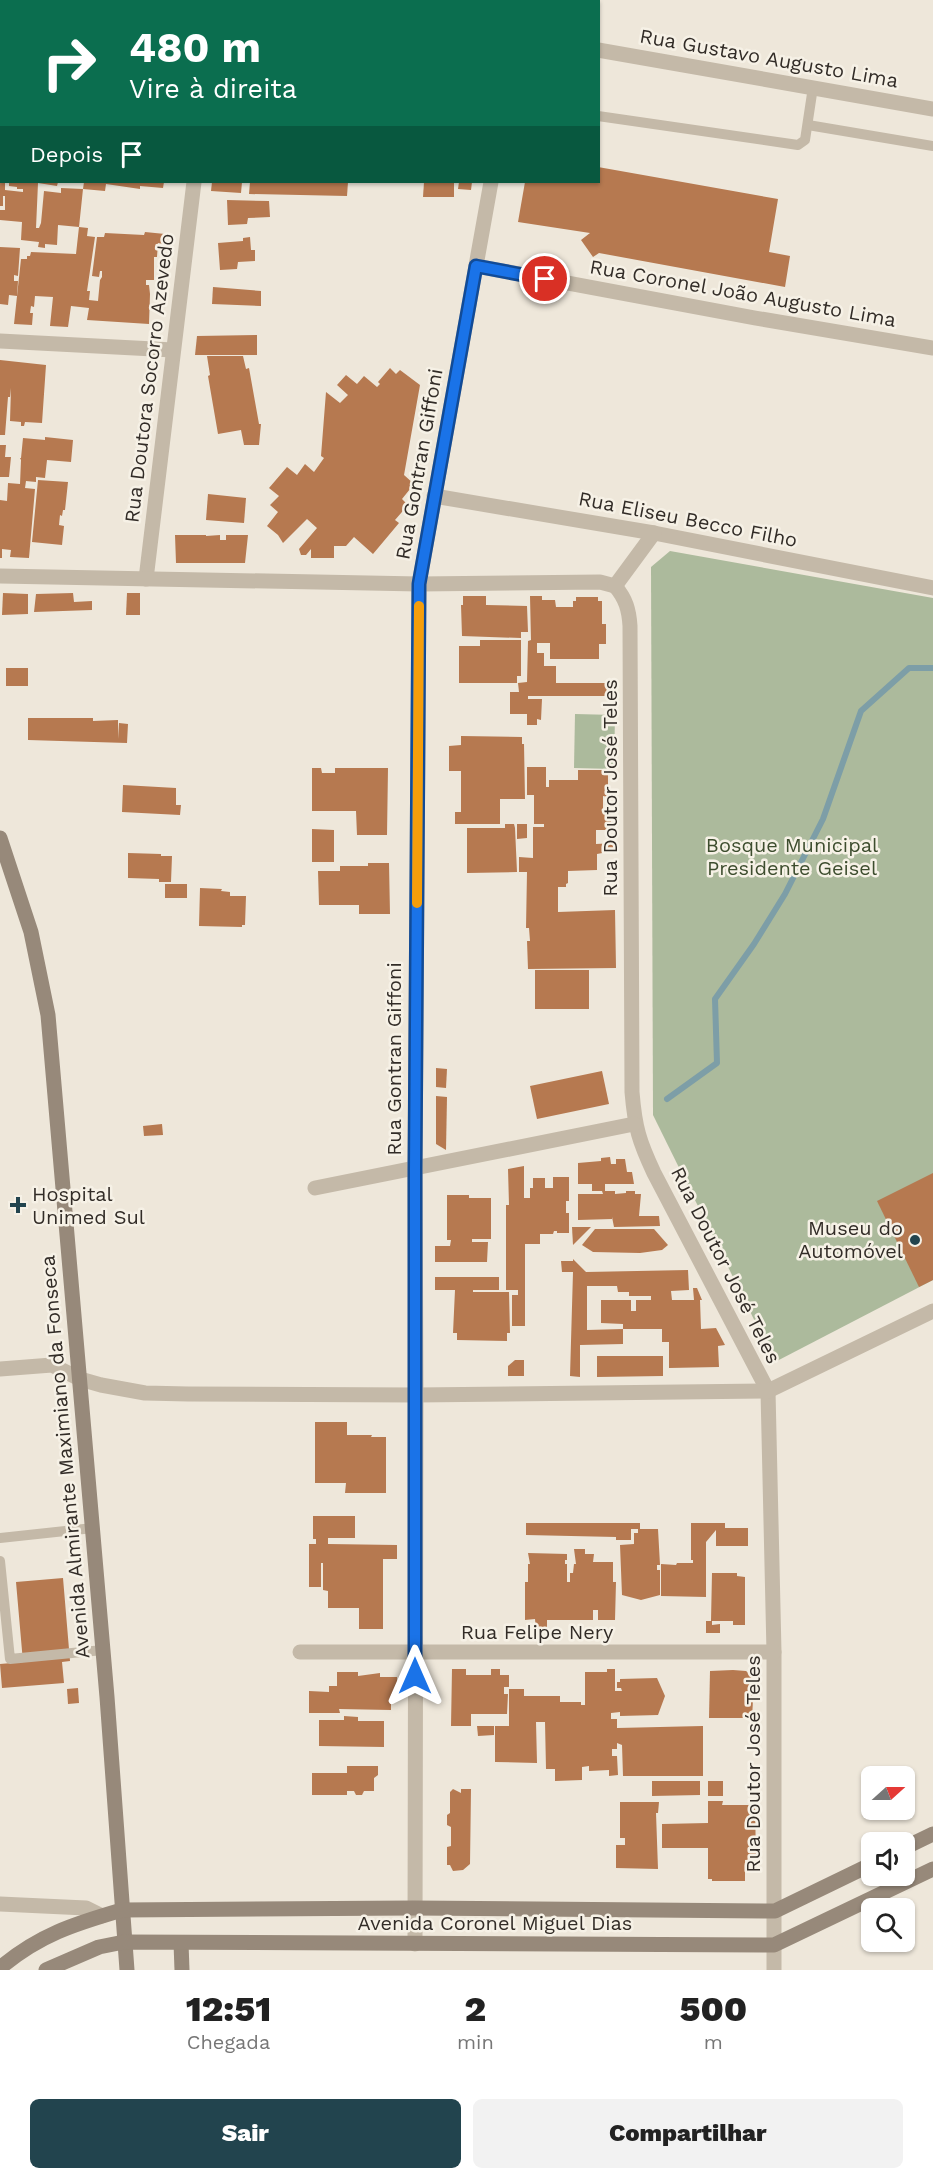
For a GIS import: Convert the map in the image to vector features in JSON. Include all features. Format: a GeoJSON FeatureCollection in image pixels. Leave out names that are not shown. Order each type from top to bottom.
{"type":"FeatureCollection","features":[{"type":"Feature","properties":{"kind":"main road","name":"Avenida Almirante Maximiano da Fonseca"},"geometry":{"type":"LineString","coordinates":[[0,838],[31,932],[48,1015],[93,1528],[127,1970]]}},
{"type":"Feature","properties":{"kind":"main road"},"geometry":{"type":"LineString","coordinates":[[915,1843],[933,1834]]}},
{"type":"Feature","properties":{"kind":"main road","name":"Avenida Coronel Miguel Dias"},"geometry":{"type":"LineString","coordinates":[[0,1968],[22,1949],[41,1939],[122,1910],[414,1908],[775,1911],[861,1869]]}},
{"type":"Feature","properties":{"kind":"main road","name":"Avenida Coronel Miguel Dias"},"geometry":{"type":"LineString","coordinates":[[46,1970],[99,1947],[124,1942],[774,1945],[933,1869]]}},
{"type":"Feature","properties":{"kind":"main road"},"geometry":{"type":"LineString","coordinates":[[181,1943],[182,1970]]}},
{"type":"Feature","properties":{"kind":"street","name":"Rua Gustavo Augusto Lima"},"geometry":{"type":"LineString","coordinates":[[600,50],[933,109]]}},
{"type":"Feature","properties":{"kind":"street","name":"Rua Doutora Socorro Azevedo"},"geometry":{"type":"LineString","coordinates":[[146,579],[194,183]]}},
{"type":"Feature","properties":{"kind":"street","name":"Rua Gontran Giffoni"},"geometry":{"type":"LineString","coordinates":[[415,1944],[415,1170],[419,584],[491,183]]}},
{"type":"Feature","properties":{"kind":"street","name":"Rua Coronel João Augusto Lima"},"geometry":{"type":"LineString","coordinates":[[476,266],[933,348]]}},
{"type":"Feature","properties":{"kind":"street"},"geometry":{"type":"LineString","coordinates":[[0,341],[173,350]]}},
{"type":"Feature","properties":{"kind":"street","name":"Rua Eliseu Becco Filho"},"geometry":{"type":"LineString","coordinates":[[434,496],[654,533],[933,588]]}},
{"type":"Feature","properties":{"kind":"street"},"geometry":{"type":"LineString","coordinates":[[0,576],[419,584],[600,582],[615,586],[654,533]]}},
{"type":"Feature","properties":{"kind":"street","name":"Rua Doutor José Teles"},"geometry":{"type":"LineString","coordinates":[[615,586],[624,598],[629,612],[630,627],[634,1124],[640,1144],[654,1173],[768,1391],[774,1652],[774,1970]]}},
{"type":"Feature","properties":{"kind":"street"},"geometry":{"type":"LineString","coordinates":[[315,1188],[415,1170],[634,1124]]}},
{"type":"Feature","properties":{"kind":"street"},"geometry":{"type":"LineString","coordinates":[[0,1369],[52,1365],[80,1379],[145,1393],[416,1395],[768,1391],[933,1311]]}},
{"type":"Feature","properties":{"kind":"street","name":"Rua Felipe Nery"},"geometry":{"type":"LineString","coordinates":[[300,1652],[774,1652]]}},
{"type":"Feature","properties":{"kind":"street"},"geometry":{"type":"LineString","coordinates":[[0,1904],[86,1908],[102,1916]]}},
{"type":"Feature","properties":{"kind":"lane"},"geometry":{"type":"LineString","coordinates":[[600,116],[791,145],[802,143],[805,140],[813,87]]}},
{"type":"Feature","properties":{"kind":"lane"},"geometry":{"type":"LineString","coordinates":[[808,125],[933,146]]}},
{"type":"Feature","properties":{"kind":"lane"},"geometry":{"type":"LineString","coordinates":[[0,1538],[93,1528]]}},
{"type":"Feature","properties":{"kind":"lane"},"geometry":{"type":"LineString","coordinates":[[0,1560],[10,1659],[103,1650]]}},
{"type":"Feature","properties":{"kind":"green space","name":"Bosque Municipal Presidente Geisel"},"geometry":{"type":"Polygon","coordinates":[[[670,551],[933,598],[933,1280],[775,1362],[653,1115],[651,567],[670,551]]]}},
{"type":"Feature","properties":{"kind":"green space"},"geometry":{"type":"Polygon","coordinates":[[[575,714],[615,715],[614,769],[574,768],[575,714]]]}},
{"type":"Feature","properties":{"kind":"building"},"geometry":{"type":"Polygon","coordinates":[[[600,167],[778,199],[769,252],[790,256],[785,287],[599,253],[593,257],[581,240],[590,233],[518,222],[525,183],[600,183],[600,167]]]}},
{"type":"Feature","properties":{"kind":"building"},"geometry":{"type":"Polygon","coordinates":[[[0,183],[5,183],[5,190],[23,192],[23,189],[9,186],[9,183],[38,183],[36,228],[39,228],[44,191],[61,193],[61,188],[83,189],[79,227],[58,225],[57,245],[45,244],[45,248],[38,247],[39,242],[21,240],[22,222],[0,220],[0,210],[5,210],[5,196],[3,196],[3,206],[0,206],[0,183]]]}},
{"type":"Feature","properties":{"kind":"building"},"geometry":{"type":"Polygon","coordinates":[[[38,183],[58,183],[57,186],[38,183]]]}},
{"type":"Feature","properties":{"kind":"building"},"geometry":{"type":"Polygon","coordinates":[[[84,183],[164,183],[163,188],[140,186],[140,189],[106,184],[105,191],[83,189],[84,183]]]}},
{"type":"Feature","properties":{"kind":"building"},"geometry":{"type":"Polygon","coordinates":[[[212,183],[242,183],[241,193],[211,191],[212,183]]]}},
{"type":"Feature","properties":{"kind":"building"},"geometry":{"type":"Polygon","coordinates":[[[250,183],[348,183],[347,196],[249,194],[250,183]]]}},
{"type":"Feature","properties":{"kind":"building"},"geometry":{"type":"Polygon","coordinates":[[[424,183],[454,183],[454,197],[423,197],[424,183]]]}},
{"type":"Feature","properties":{"kind":"building"},"geometry":{"type":"Polygon","coordinates":[[[459,183],[472,183],[471,190],[458,189],[459,183]]]}},
{"type":"Feature","properties":{"kind":"building"},"geometry":{"type":"Polygon","coordinates":[[[227,200],[269,201],[270,217],[248,218],[247,224],[228,225],[227,200]]]}},
{"type":"Feature","properties":{"kind":"building"},"geometry":{"type":"Polygon","coordinates":[[[79,227],[88,228],[87,236],[95,237],[87,291],[90,291],[89,300],[98,301],[102,271],[99,277],[92,276],[97,237],[104,237],[105,233],[165,234],[164,244],[158,243],[157,257],[154,257],[154,280],[146,280],[150,294],[149,324],[87,320],[89,308],[71,306],[68,327],[50,326],[53,297],[35,296],[34,307],[31,306],[30,313],[33,313],[32,325],[14,324],[21,259],[27,259],[31,252],[76,254],[79,227]]]}},
{"type":"Feature","properties":{"kind":"building"},"geometry":{"type":"Polygon","coordinates":[[[250,237],[251,250],[255,250],[255,261],[238,262],[237,269],[220,270],[218,243],[243,241],[243,238],[250,237]]]}},
{"type":"Feature","properties":{"kind":"building"},"geometry":{"type":"Polygon","coordinates":[[[0,247],[20,248],[18,276],[14,275],[14,281],[18,281],[17,296],[9,295],[8,305],[0,304],[0,247]]]}},
{"type":"Feature","properties":{"kind":"building"},"geometry":{"type":"Polygon","coordinates":[[[213,287],[261,291],[261,306],[212,304],[213,287]]]}},
{"type":"Feature","properties":{"kind":"building"},"geometry":{"type":"Polygon","coordinates":[[[257,335],[257,355],[195,355],[197,336],[257,335]]]}},
{"type":"Feature","properties":{"kind":"building"},"geometry":{"type":"Polygon","coordinates":[[[207,356],[243,356],[246,369],[249,368],[259,424],[261,424],[259,445],[244,445],[241,430],[218,434],[208,376],[210,375],[207,356]]]}},
{"type":"Feature","properties":{"kind":"building"},"geometry":{"type":"Polygon","coordinates":[[[0,360],[46,365],[42,423],[25,422],[24,426],[21,426],[21,422],[10,421],[11,388],[10,397],[8,397],[5,435],[0,435],[0,360]]]}},
{"type":"Feature","properties":{"kind":"building"},"geometry":{"type":"Polygon","coordinates":[[[390,368],[396,374],[400,370],[420,385],[404,475],[414,484],[402,499],[408,505],[395,520],[399,523],[373,554],[354,537],[346,546],[334,546],[334,558],[311,558],[311,549],[306,555],[301,555],[299,549],[317,528],[307,519],[283,543],[278,535],[267,526],[278,512],[270,505],[279,496],[269,488],[287,467],[297,475],[305,464],[314,472],[324,458],[321,456],[326,392],[340,403],[348,395],[337,385],[346,375],[357,384],[364,376],[377,387],[380,384],[378,382],[390,368]]]}},
{"type":"Feature","properties":{"kind":"building"},"geometry":{"type":"Polygon","coordinates":[[[45,437],[73,440],[71,462],[47,460],[45,478],[36,477],[36,482],[26,481],[25,488],[35,489],[29,558],[10,557],[11,550],[2,549],[2,558],[0,558],[0,500],[7,501],[8,483],[20,484],[23,438],[45,440],[45,437]]]}},
{"type":"Feature","properties":{"kind":"building"},"geometry":{"type":"Polygon","coordinates":[[[0,445],[6,445],[5,457],[11,457],[9,477],[0,477],[0,445]]]}},
{"type":"Feature","properties":{"kind":"building"},"geometry":{"type":"Polygon","coordinates":[[[38,480],[68,482],[65,510],[62,516],[60,515],[59,525],[64,526],[62,545],[32,542],[38,480]]]}},
{"type":"Feature","properties":{"kind":"building"},"geometry":{"type":"Polygon","coordinates":[[[208,494],[246,498],[244,523],[206,520],[208,494]]]}},
{"type":"Feature","properties":{"kind":"building"},"geometry":{"type":"Polygon","coordinates":[[[175,535],[220,535],[220,540],[226,540],[226,535],[248,535],[245,563],[176,563],[175,535]]]}},
{"type":"Feature","properties":{"kind":"building"},"geometry":{"type":"Polygon","coordinates":[[[3,593],[28,594],[28,614],[2,615],[3,593]]]}},
{"type":"Feature","properties":{"kind":"building"},"geometry":{"type":"Polygon","coordinates":[[[73,593],[74,602],[92,601],[92,610],[34,612],[36,594],[73,593]]]}},
{"type":"Feature","properties":{"kind":"building"},"geometry":{"type":"Polygon","coordinates":[[[127,593],[140,593],[140,615],[126,615],[127,593]]]}},
{"type":"Feature","properties":{"kind":"building"},"geometry":{"type":"Polygon","coordinates":[[[463,596],[486,596],[486,605],[527,606],[528,632],[521,632],[521,638],[462,636],[463,596]]]}},
{"type":"Feature","properties":{"kind":"building"},"geometry":{"type":"Polygon","coordinates":[[[530,596],[542,596],[542,600],[555,600],[556,607],[573,607],[576,597],[598,597],[598,601],[602,601],[602,624],[606,624],[606,644],[599,644],[599,659],[550,659],[550,643],[537,643],[537,653],[544,653],[544,666],[556,666],[556,683],[616,683],[616,696],[528,696],[528,699],[542,699],[541,720],[537,719],[537,725],[527,725],[527,714],[510,714],[510,692],[519,692],[518,683],[527,682],[528,641],[531,640],[530,596]]]}},
{"type":"Feature","properties":{"kind":"building"},"geometry":{"type":"Polygon","coordinates":[[[480,640],[521,640],[521,676],[517,676],[517,683],[459,683],[459,646],[480,646],[480,640]]]}},
{"type":"Feature","properties":{"kind":"building"},"geometry":{"type":"Polygon","coordinates":[[[6,668],[28,668],[28,686],[6,686],[6,668]]]}},
{"type":"Feature","properties":{"kind":"building"},"geometry":{"type":"Polygon","coordinates":[[[28,718],[118,720],[118,739],[119,723],[128,724],[127,743],[28,740],[28,718]]]}},
{"type":"Feature","properties":{"kind":"building"},"geometry":{"type":"Polygon","coordinates":[[[461,736],[522,737],[525,799],[500,799],[500,824],[455,824],[455,812],[461,812],[461,771],[449,771],[449,746],[461,745],[461,736]]]}},
{"type":"Feature","properties":{"kind":"building"},"geometry":{"type":"Polygon","coordinates":[[[527,767],[546,767],[546,787],[549,787],[549,780],[578,780],[578,770],[608,770],[608,797],[603,796],[603,809],[611,809],[611,825],[607,826],[607,830],[596,830],[596,844],[614,843],[613,851],[597,854],[597,870],[568,871],[566,887],[558,887],[558,912],[615,910],[616,968],[528,969],[527,941],[530,941],[529,928],[526,928],[527,872],[519,872],[519,857],[533,858],[533,827],[544,827],[544,824],[534,824],[534,795],[527,795],[527,767]]]}},
{"type":"Feature","properties":{"kind":"building"},"geometry":{"type":"Polygon","coordinates":[[[312,768],[321,768],[322,773],[335,773],[335,768],[388,768],[387,835],[357,835],[356,811],[312,811],[312,768]]]}},
{"type":"Feature","properties":{"kind":"building"},"geometry":{"type":"Polygon","coordinates":[[[123,785],[176,788],[176,805],[181,805],[180,815],[122,812],[123,785]]]}},
{"type":"Feature","properties":{"kind":"building"},"geometry":{"type":"Polygon","coordinates":[[[505,824],[514,824],[515,828],[517,872],[467,873],[467,828],[505,828],[505,824]]]}},
{"type":"Feature","properties":{"kind":"building"},"geometry":{"type":"Polygon","coordinates":[[[517,824],[527,824],[527,838],[517,839],[517,824]]]}},
{"type":"Feature","properties":{"kind":"building"},"geometry":{"type":"Polygon","coordinates":[[[312,829],[334,830],[334,862],[312,862],[312,829]]]}},
{"type":"Feature","properties":{"kind":"building"},"geometry":{"type":"Polygon","coordinates":[[[128,853],[172,856],[171,882],[159,882],[159,879],[128,878],[128,853]]]}},
{"type":"Feature","properties":{"kind":"building"},"geometry":{"type":"Polygon","coordinates":[[[368,863],[389,863],[390,914],[359,914],[359,905],[319,905],[318,871],[340,871],[340,866],[368,866],[368,863]]]}},
{"type":"Feature","properties":{"kind":"building"},"geometry":{"type":"Polygon","coordinates":[[[165,884],[187,884],[187,898],[165,898],[165,884]]]}},
{"type":"Feature","properties":{"kind":"building"},"geometry":{"type":"Polygon","coordinates":[[[200,888],[222,889],[221,891],[230,892],[230,896],[246,896],[245,925],[242,927],[199,926],[200,888]]]}},
{"type":"Feature","properties":{"kind":"building"},"geometry":{"type":"Polygon","coordinates":[[[535,970],[589,970],[589,1009],[535,1009],[535,970]]]}},
{"type":"Feature","properties":{"kind":"building"},"geometry":{"type":"Polygon","coordinates":[[[436,1068],[447,1069],[446,1088],[436,1087],[436,1068]]]}},
{"type":"Feature","properties":{"kind":"building"},"geometry":{"type":"Polygon","coordinates":[[[602,1071],[609,1104],[537,1119],[530,1086],[602,1071]]]}},
{"type":"Feature","properties":{"kind":"building"},"geometry":{"type":"Polygon","coordinates":[[[436,1096],[447,1097],[446,1150],[436,1144],[436,1096]]]}},
{"type":"Feature","properties":{"kind":"building"},"geometry":{"type":"Polygon","coordinates":[[[162,1124],[163,1135],[144,1136],[143,1126],[162,1124]]]}},
{"type":"Feature","properties":{"kind":"building"},"geometry":{"type":"Polygon","coordinates":[[[610,1157],[611,1164],[616,1164],[616,1159],[625,1159],[627,1172],[632,1172],[634,1184],[605,1184],[605,1191],[615,1191],[615,1194],[635,1191],[635,1194],[641,1194],[639,1216],[659,1216],[660,1226],[614,1227],[612,1217],[612,1219],[578,1220],[578,1194],[603,1194],[602,1191],[592,1191],[592,1184],[578,1184],[578,1163],[601,1161],[601,1158],[610,1157]]]}},
{"type":"Feature","properties":{"kind":"building"},"geometry":{"type":"Polygon","coordinates":[[[524,1166],[524,1198],[530,1198],[533,1178],[545,1178],[545,1188],[553,1188],[553,1177],[569,1177],[569,1201],[566,1201],[566,1213],[569,1213],[569,1233],[554,1231],[553,1234],[540,1234],[540,1244],[525,1244],[525,1326],[512,1326],[512,1295],[518,1295],[518,1290],[506,1290],[508,1169],[524,1166]]]}},
{"type":"Feature","properties":{"kind":"building","name":"Museu do Automóvel"},"geometry":{"type":"Polygon","coordinates":[[[933,1173],[933,1280],[919,1287],[877,1201],[933,1173]]]}},
{"type":"Feature","properties":{"kind":"building"},"geometry":{"type":"Polygon","coordinates":[[[447,1195],[491,1198],[491,1239],[472,1239],[472,1242],[488,1242],[487,1262],[435,1262],[435,1246],[450,1246],[451,1240],[447,1240],[447,1195]]]}},
{"type":"Feature","properties":{"kind":"building"},"geometry":{"type":"Polygon","coordinates":[[[572,1227],[591,1227],[573,1245],[572,1227]]]}},
{"type":"Feature","properties":{"kind":"building"},"geometry":{"type":"Polygon","coordinates":[[[595,1229],[654,1229],[668,1245],[662,1250],[640,1253],[593,1252],[582,1245],[595,1229]]]}},
{"type":"Feature","properties":{"kind":"building"},"geometry":{"type":"Polygon","coordinates":[[[573,1259],[586,1272],[688,1270],[689,1290],[671,1291],[672,1300],[694,1300],[693,1288],[697,1288],[702,1300],[700,1300],[701,1329],[716,1328],[725,1345],[718,1346],[719,1367],[669,1368],[669,1342],[662,1342],[662,1329],[623,1329],[623,1344],[580,1345],[580,1377],[570,1376],[573,1272],[562,1272],[561,1261],[573,1261],[573,1259]],[[587,1286],[587,1330],[623,1329],[623,1324],[601,1323],[601,1300],[631,1300],[631,1311],[636,1311],[636,1300],[651,1300],[651,1296],[629,1296],[629,1292],[618,1292],[617,1286],[587,1286]]]}},
{"type":"Feature","properties":{"kind":"building"},"geometry":{"type":"Polygon","coordinates":[[[435,1277],[499,1277],[499,1290],[473,1290],[473,1292],[509,1292],[510,1333],[507,1333],[507,1341],[457,1340],[457,1333],[453,1333],[455,1290],[435,1290],[435,1277]]]}},
{"type":"Feature","properties":{"kind":"building"},"geometry":{"type":"Polygon","coordinates":[[[597,1356],[663,1356],[663,1376],[597,1377],[597,1356]]]}},
{"type":"Feature","properties":{"kind":"building"},"geometry":{"type":"Polygon","coordinates":[[[515,1360],[524,1360],[524,1376],[508,1376],[508,1366],[515,1360]]]}},
{"type":"Feature","properties":{"kind":"building"},"geometry":{"type":"Polygon","coordinates":[[[315,1422],[347,1422],[347,1435],[386,1437],[386,1493],[345,1493],[346,1483],[315,1483],[315,1422]]]}},
{"type":"Feature","properties":{"kind":"building"},"geometry":{"type":"Polygon","coordinates":[[[313,1516],[355,1516],[355,1538],[328,1538],[328,1544],[397,1545],[397,1559],[383,1559],[383,1629],[359,1629],[359,1608],[328,1608],[328,1591],[323,1590],[323,1563],[321,1563],[321,1587],[309,1587],[309,1544],[316,1544],[316,1539],[313,1539],[313,1516]]]}},
{"type":"Feature","properties":{"kind":"building"},"geometry":{"type":"Polygon","coordinates":[[[526,1523],[640,1523],[640,1529],[658,1529],[660,1565],[657,1565],[657,1570],[660,1570],[660,1595],[641,1600],[622,1595],[620,1545],[634,1544],[634,1533],[638,1533],[638,1529],[631,1529],[631,1540],[616,1540],[616,1537],[526,1535],[526,1523]]]}},
{"type":"Feature","properties":{"kind":"building"},"geometry":{"type":"Polygon","coordinates":[[[691,1523],[725,1523],[725,1528],[748,1528],[748,1546],[716,1546],[716,1530],[706,1542],[706,1597],[661,1596],[661,1564],[693,1563],[691,1560],[691,1523]]]}},
{"type":"Feature","properties":{"kind":"building"},"geometry":{"type":"Polygon","coordinates":[[[574,1549],[585,1549],[585,1554],[594,1554],[593,1562],[613,1562],[613,1582],[616,1582],[615,1620],[598,1620],[598,1610],[593,1610],[593,1620],[547,1620],[547,1631],[536,1631],[535,1619],[525,1620],[525,1582],[528,1582],[528,1564],[530,1564],[528,1553],[567,1554],[565,1564],[567,1564],[567,1582],[570,1582],[570,1573],[573,1573],[574,1564],[576,1564],[574,1549]]]}},
{"type":"Feature","properties":{"kind":"building"},"geometry":{"type":"Polygon","coordinates":[[[712,1573],[737,1573],[737,1576],[745,1577],[745,1625],[733,1625],[733,1621],[712,1621],[712,1625],[720,1624],[720,1633],[706,1633],[706,1621],[711,1621],[712,1573]]]}},
{"type":"Feature","properties":{"kind":"building"},"geometry":{"type":"Polygon","coordinates":[[[63,1578],[70,1661],[62,1662],[64,1683],[2,1688],[0,1664],[23,1662],[16,1582],[63,1578]]]}},
{"type":"Feature","properties":{"kind":"building"},"geometry":{"type":"Polygon","coordinates":[[[452,1669],[466,1669],[466,1675],[491,1675],[491,1669],[500,1669],[500,1675],[509,1675],[509,1687],[504,1687],[504,1694],[508,1694],[507,1714],[471,1714],[471,1726],[451,1726],[452,1669]]]}},
{"type":"Feature","properties":{"kind":"building"},"geometry":{"type":"Polygon","coordinates":[[[607,1669],[615,1669],[615,1691],[622,1691],[621,1688],[617,1688],[617,1682],[620,1682],[620,1679],[657,1678],[665,1696],[658,1715],[620,1716],[620,1712],[611,1713],[611,1719],[617,1719],[617,1728],[703,1726],[703,1776],[623,1776],[622,1745],[617,1743],[617,1749],[612,1749],[612,1756],[617,1756],[618,1775],[609,1776],[609,1770],[589,1771],[589,1766],[582,1767],[582,1780],[555,1781],[555,1769],[546,1769],[545,1722],[536,1722],[537,1763],[495,1762],[495,1726],[509,1726],[509,1689],[524,1689],[524,1696],[560,1696],[560,1702],[581,1702],[581,1705],[585,1705],[585,1672],[607,1672],[607,1669]]]}},
{"type":"Feature","properties":{"kind":"building"},"geometry":{"type":"Polygon","coordinates":[[[710,1671],[746,1671],[752,1676],[754,1682],[752,1718],[709,1718],[710,1671]]]}},
{"type":"Feature","properties":{"kind":"building"},"geometry":{"type":"Polygon","coordinates":[[[337,1672],[358,1672],[358,1676],[380,1673],[380,1677],[397,1677],[397,1694],[391,1694],[391,1710],[339,1709],[340,1713],[309,1713],[309,1691],[329,1692],[329,1686],[337,1686],[337,1672]]]}},
{"type":"Feature","properties":{"kind":"building"},"geometry":{"type":"Polygon","coordinates":[[[78,1688],[79,1703],[68,1704],[67,1689],[78,1688]]]}},
{"type":"Feature","properties":{"kind":"building"},"geometry":{"type":"Polygon","coordinates":[[[344,1716],[358,1717],[358,1721],[384,1721],[384,1747],[319,1746],[319,1720],[344,1720],[344,1716]]]}},
{"type":"Feature","properties":{"kind":"building"},"geometry":{"type":"Polygon","coordinates":[[[477,1726],[494,1726],[494,1735],[478,1736],[477,1726]]]}},
{"type":"Feature","properties":{"kind":"building"},"geometry":{"type":"Polygon","coordinates":[[[347,1766],[378,1766],[378,1775],[374,1778],[374,1791],[364,1791],[362,1795],[356,1795],[354,1791],[347,1791],[347,1795],[312,1795],[312,1773],[347,1773],[347,1766]]]}},
{"type":"Feature","properties":{"kind":"building"},"geometry":{"type":"Polygon","coordinates":[[[652,1781],[700,1781],[700,1795],[652,1796],[652,1781]]]}},
{"type":"Feature","properties":{"kind":"building"},"geometry":{"type":"Polygon","coordinates":[[[708,1781],[723,1781],[723,1796],[708,1796],[708,1781]]]}},
{"type":"Feature","properties":{"kind":"building"},"geometry":{"type":"Polygon","coordinates":[[[453,1789],[461,1793],[461,1789],[471,1789],[470,1864],[463,1870],[453,1871],[450,1865],[447,1865],[447,1847],[451,1846],[451,1827],[447,1825],[447,1815],[450,1813],[450,1792],[453,1789]]]}},
{"type":"Feature","properties":{"kind":"building"},"geometry":{"type":"Polygon","coordinates":[[[708,1801],[723,1801],[722,1805],[755,1805],[756,1859],[745,1860],[745,1881],[708,1879],[708,1848],[662,1848],[662,1824],[708,1823],[708,1801]]]}},
{"type":"Feature","properties":{"kind":"building"},"geometry":{"type":"Polygon","coordinates":[[[620,1802],[659,1802],[658,1813],[656,1813],[658,1869],[616,1868],[616,1845],[625,1845],[625,1838],[620,1838],[620,1802]]]}},
{"type":"Feature","properties":{"kind":"waterway"},"geometry":{"type":"LineString","coordinates":[[667,1099],[717,1063],[715,999],[754,944],[785,894],[823,819],[861,711],[909,668],[933,668]]}},
{"type":"Feature","properties":{"kind":"slow traffic"},"geometry":{"type":"LineString","coordinates":[[417,903],[419,606]]}},
{"type":"Feature","properties":{"kind":"place","name":"Hospital Unimed Sul"},"geometry":{"type":"Point","coordinates":[18,1205]}},
{"type":"Feature","properties":{"kind":"place","name":"Museu do Automóvel"},"geometry":{"type":"Point","coordinates":[915,1240]}},
{"type":"Feature","properties":{"kind":"route"},"geometry":{"type":"LineString","coordinates":[[415,1676],[415,1170],[419,584],[476,266],[545,279]]}}]}
